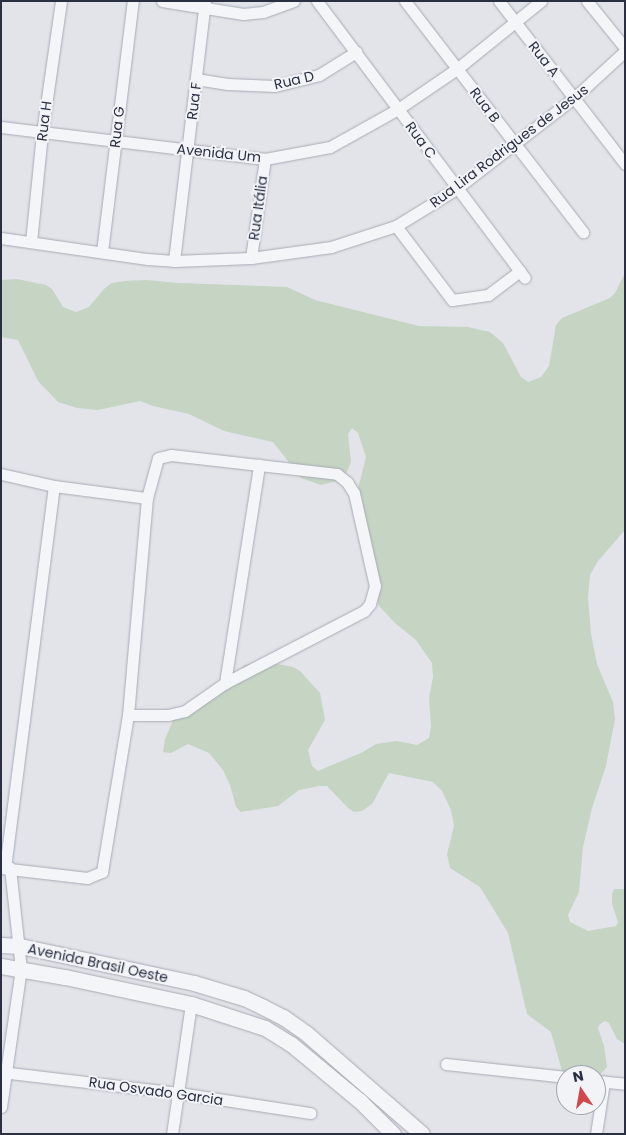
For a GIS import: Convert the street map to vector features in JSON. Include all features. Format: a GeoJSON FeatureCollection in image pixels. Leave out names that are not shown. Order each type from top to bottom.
{"type":"FeatureCollection","features":[{"type":"Feature","properties":{"kind":"street","name":"Rua H"},"geometry":{"type":"LineString","coordinates":[[31,242],[42,133],[61,1]]}},
{"type":"Feature","properties":{"kind":"street","name":"Rua G"},"geometry":{"type":"LineString","coordinates":[[102,252],[133,1]]}},
{"type":"Feature","properties":{"kind":"street"},"geometry":{"type":"LineString","coordinates":[[162,1],[204,4],[232,13],[253,14],[294,1]]}},
{"type":"Feature","properties":{"kind":"street","name":"Rua C"},"geometry":{"type":"LineString","coordinates":[[317,1],[398,108],[456,189],[523,275],[488,295],[452,300],[396,226]]}},
{"type":"Feature","properties":{"kind":"street","name":"Rua B"},"geometry":{"type":"LineString","coordinates":[[405,1],[583,232]]}},
{"type":"Feature","properties":{"kind":"street","name":"Rua A"},"geometry":{"type":"LineString","coordinates":[[499,1],[625,164]]}},
{"type":"Feature","properties":{"kind":"street","name":"Avenida Um"},"geometry":{"type":"LineString","coordinates":[[1,127],[265,159],[330,147],[398,108],[458,68],[541,1]]}},
{"type":"Feature","properties":{"kind":"street"},"geometry":{"type":"LineString","coordinates":[[586,1],[625,49]]}},
{"type":"Feature","properties":{"kind":"street","name":"Rua F"},"geometry":{"type":"LineString","coordinates":[[174,261],[204,4]]}},
{"type":"Feature","properties":{"kind":"street","name":"Rua Lira Rodrigues de Jesus"},"geometry":{"type":"LineString","coordinates":[[1,238],[174,261],[251,258],[331,247],[396,226],[456,189],[575,97],[625,49]]}},
{"type":"Feature","properties":{"kind":"street","name":"Rua D"},"geometry":{"type":"LineString","coordinates":[[196,79],[228,84],[275,86],[320,75],[356,52]]}},
{"type":"Feature","properties":{"kind":"street","name":"Rua Itália"},"geometry":{"type":"LineString","coordinates":[[251,258],[265,159]]}},
{"type":"Feature","properties":{"kind":"street"},"geometry":{"type":"LineString","coordinates":[[5,868],[87,878],[102,872],[128,715],[147,498],[158,458],[171,455],[337,474],[347,482],[354,493],[375,586],[370,604],[364,611],[225,683],[185,711],[168,715],[128,715]]}},
{"type":"Feature","properties":{"kind":"street"},"geometry":{"type":"LineString","coordinates":[[225,683],[259,465]]}},
{"type":"Feature","properties":{"kind":"street"},"geometry":{"type":"LineString","coordinates":[[1,474],[54,486],[147,498]]}},
{"type":"Feature","properties":{"kind":"street"},"geometry":{"type":"LineString","coordinates":[[1,1107],[4,1072],[21,969],[20,946],[5,868],[54,486]]}},
{"type":"Feature","properties":{"kind":"street","name":"Avenida Brasil Oeste"},"geometry":{"type":"LineString","coordinates":[[1,945],[20,946],[194,983],[244,998],[283,1017],[307,1034],[422,1134]]}},
{"type":"Feature","properties":{"kind":"street","name":"Avenida Brasil Oeste"},"geometry":{"type":"LineString","coordinates":[[1,966],[191,1004],[279,1034],[360,1101],[393,1134]]}},
{"type":"Feature","properties":{"kind":"street"},"geometry":{"type":"LineString","coordinates":[[172,1134],[191,1004]]}},
{"type":"Feature","properties":{"kind":"street"},"geometry":{"type":"LineString","coordinates":[[446,1064],[556,1076]]}},
{"type":"Feature","properties":{"kind":"street","name":"Rua Osvado Garcia"},"geometry":{"type":"LineString","coordinates":[[4,1072],[179,1093],[310,1113]]}},
{"type":"Feature","properties":{"kind":"street"},"geometry":{"type":"LineString","coordinates":[[606,1082],[625,1084]]}},
{"type":"Feature","properties":{"kind":"street"},"geometry":{"type":"LineString","coordinates":[[596,1134],[597,1115]]}},
{"type":"Feature","properties":{"kind":"green space"},"geometry":{"type":"Polygon","coordinates":[[[625,273],[625,530],[598,561],[590,575],[588,597],[591,634],[597,664],[613,702],[615,719],[606,766],[592,808],[583,847],[579,892],[568,915],[570,922],[588,931],[616,926],[618,922],[612,904],[612,894],[614,889],[625,889],[625,1044],[617,1039],[609,1023],[605,1021],[600,1024],[598,1028],[604,1046],[607,1067],[606,1068],[606,1065],[560,1065],[551,1032],[527,1014],[508,933],[480,887],[450,868],[447,854],[454,826],[451,810],[442,791],[433,782],[389,773],[372,804],[362,811],[354,812],[327,786],[320,786],[299,790],[278,806],[241,812],[236,807],[230,785],[223,770],[209,753],[188,744],[171,753],[163,752],[165,739],[175,716],[239,672],[244,665],[267,662],[293,667],[300,671],[320,693],[325,720],[308,750],[312,766],[318,771],[363,752],[376,744],[397,741],[417,745],[429,738],[431,726],[429,698],[433,677],[432,663],[416,640],[395,623],[379,606],[376,597],[355,501],[366,457],[358,433],[352,428],[348,434],[351,462],[346,474],[341,480],[321,485],[301,478],[273,442],[224,431],[189,414],[140,401],[98,410],[77,408],[58,402],[38,381],[18,340],[1,337],[1,280],[17,279],[46,285],[52,289],[63,307],[76,312],[89,307],[105,288],[112,283],[125,281],[146,280],[287,287],[315,300],[419,326],[468,327],[490,332],[503,343],[521,377],[528,382],[541,377],[549,366],[556,325],[562,318],[610,298],[615,293],[625,273]]]}}]}
